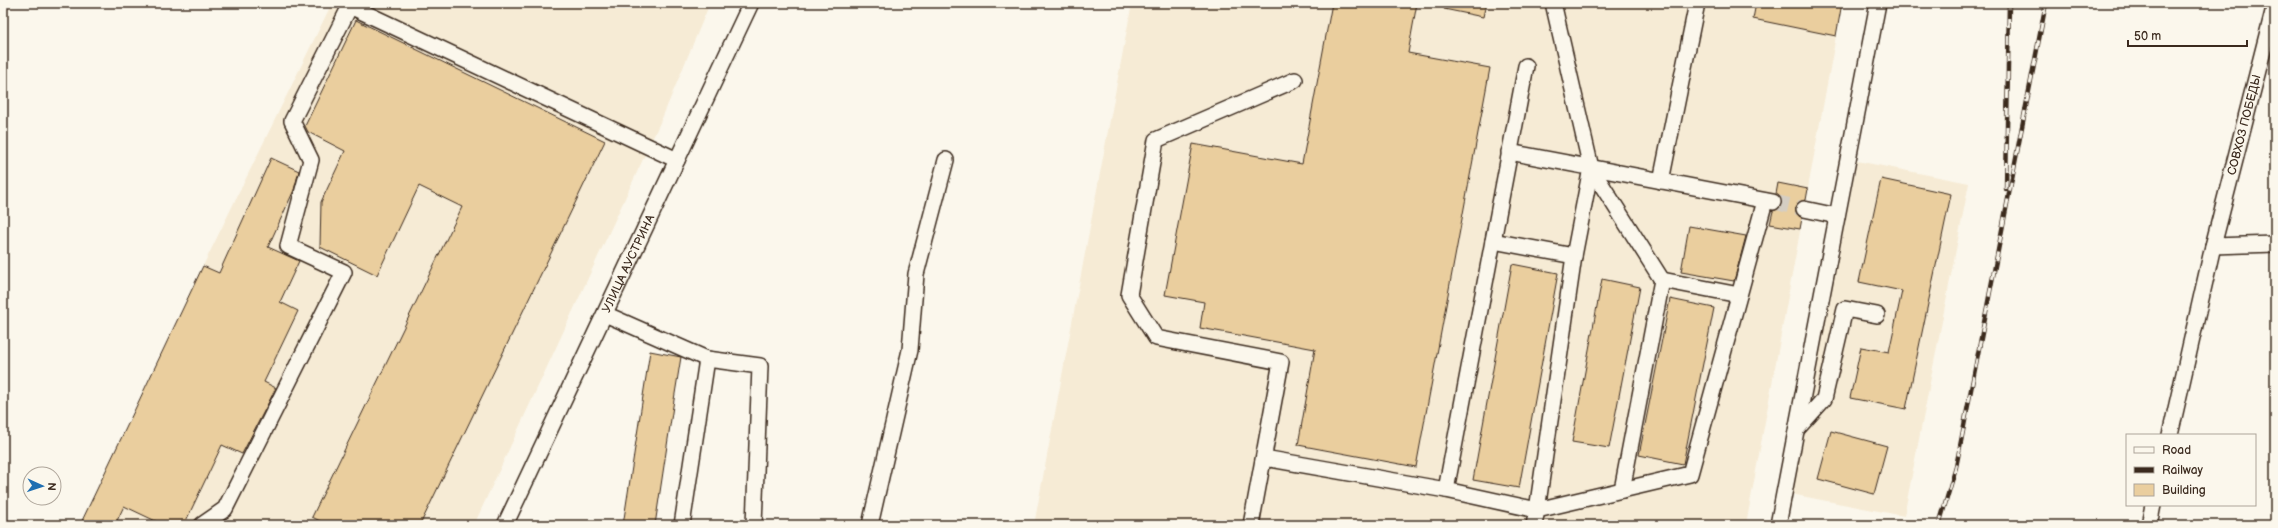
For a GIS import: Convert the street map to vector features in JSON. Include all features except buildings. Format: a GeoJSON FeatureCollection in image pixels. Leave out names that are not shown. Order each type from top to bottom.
{"type":"FeatureCollection","features":[{"type":"Feature","properties":{"kind":"street","name":"УЛИЦА АУСТРИНА"},"geometry":{"type":"LineString","coordinates":[[505,525],[751,3]]}},
{"type":"Feature","properties":{"kind":"street"},"geometry":{"type":"LineString","coordinates":[[1661,181],[1697,3]]}},
{"type":"Feature","properties":{"kind":"street"},"geometry":{"type":"LineString","coordinates":[[1778,525],[1878,3]]}},
{"type":"Feature","properties":{"kind":"street","name":"СОВХОЗ ПОБЕДЫ"},"geometry":{"type":"LineString","coordinates":[[2170,434],[2213,246],[2275,4]]}},
{"type":"Feature","properties":{"kind":"street"},"geometry":{"type":"LineString","coordinates":[[202,525],[225,509],[344,272],[288,246],[311,160],[292,121],[350,6],[677,160]]}},
{"type":"Feature","properties":{"kind":"street"},"geometry":{"type":"LineString","coordinates":[[1554,7],[1591,168],[1662,280],[1622,490]]}},
{"type":"Feature","properties":{"kind":"street"},"geometry":{"type":"LineString","coordinates":[[1446,490],[1526,66]]}},
{"type":"Feature","properties":{"kind":"street"},"geometry":{"type":"LineString","coordinates":[[1252,525],[1281,362],[1156,338],[1129,295],[1156,140],[1295,80]]}},
{"type":"Feature","properties":{"kind":"street"},"geometry":{"type":"LineString","coordinates":[[1264,458],[1446,490],[1537,510],[1690,474],[1739,294],[1770,201],[1509,152]]}},
{"type":"Feature","properties":{"kind":"street"},"geometry":{"type":"LineString","coordinates":[[870,525],[910,350],[916,274],[946,160]]}},
{"type":"Feature","properties":{"kind":"street"},"geometry":{"type":"LineString","coordinates":[[1534,525],[1574,256],[1591,168]]}},
{"type":"Feature","properties":{"kind":"street"},"geometry":{"type":"LineString","coordinates":[[1804,209],[1837,216]]}},
{"type":"Feature","properties":{"kind":"street"},"geometry":{"type":"LineString","coordinates":[[1493,241],[1574,256]]}},
{"type":"Feature","properties":{"kind":"street"},"geometry":{"type":"LineString","coordinates":[[2213,246],[2275,244]]}},
{"type":"Feature","properties":{"kind":"street"},"geometry":{"type":"LineString","coordinates":[[1662,280],[1739,294]]}},
{"type":"Feature","properties":{"kind":"street"},"geometry":{"type":"LineString","coordinates":[[1796,430],[1824,399],[1845,309],[1877,315]]}},
{"type":"Feature","properties":{"kind":"street"},"geometry":{"type":"LineString","coordinates":[[605,314],[707,359],[760,366],[754,525]]}},
{"type":"Feature","properties":{"kind":"street"},"geometry":{"type":"LineString","coordinates":[[682,525],[707,359]]}},
{"type":"Feature","properties":{"kind":"street"},"geometry":{"type":"LineString","coordinates":[[2149,525],[2154,506]]}},
{"type":"Feature","properties":{"kind":"shaded area"},"geometry":{"type":"Polygon","coordinates":[[[332,3],[710,3],[663,116],[474,525],[81,525],[203,266],[332,3]]]}},
{"type":"Feature","properties":{"kind":"shaded area"},"geometry":{"type":"Polygon","coordinates":[[[1132,3],[1842,3],[1746,525],[1034,525],[1132,3]]]}},
{"type":"Feature","properties":{"kind":"shaded area"},"geometry":{"type":"Polygon","coordinates":[[[1857,161],[1969,183],[1904,516],[1791,494],[1857,161]]]}},
{"type":"Feature","properties":{"kind":"tunnel"},"geometry":{"type":"LineString","coordinates":[[1774,202],[1804,209]]}},
{"type":"Feature","properties":{"kind":"railway"},"geometry":{"type":"LineString","coordinates":[[2006,189],[2009,3]]}},
{"type":"Feature","properties":{"kind":"railway"},"geometry":{"type":"LineString","coordinates":[[1939,525],[1956,467],[2046,3]]}}]}
